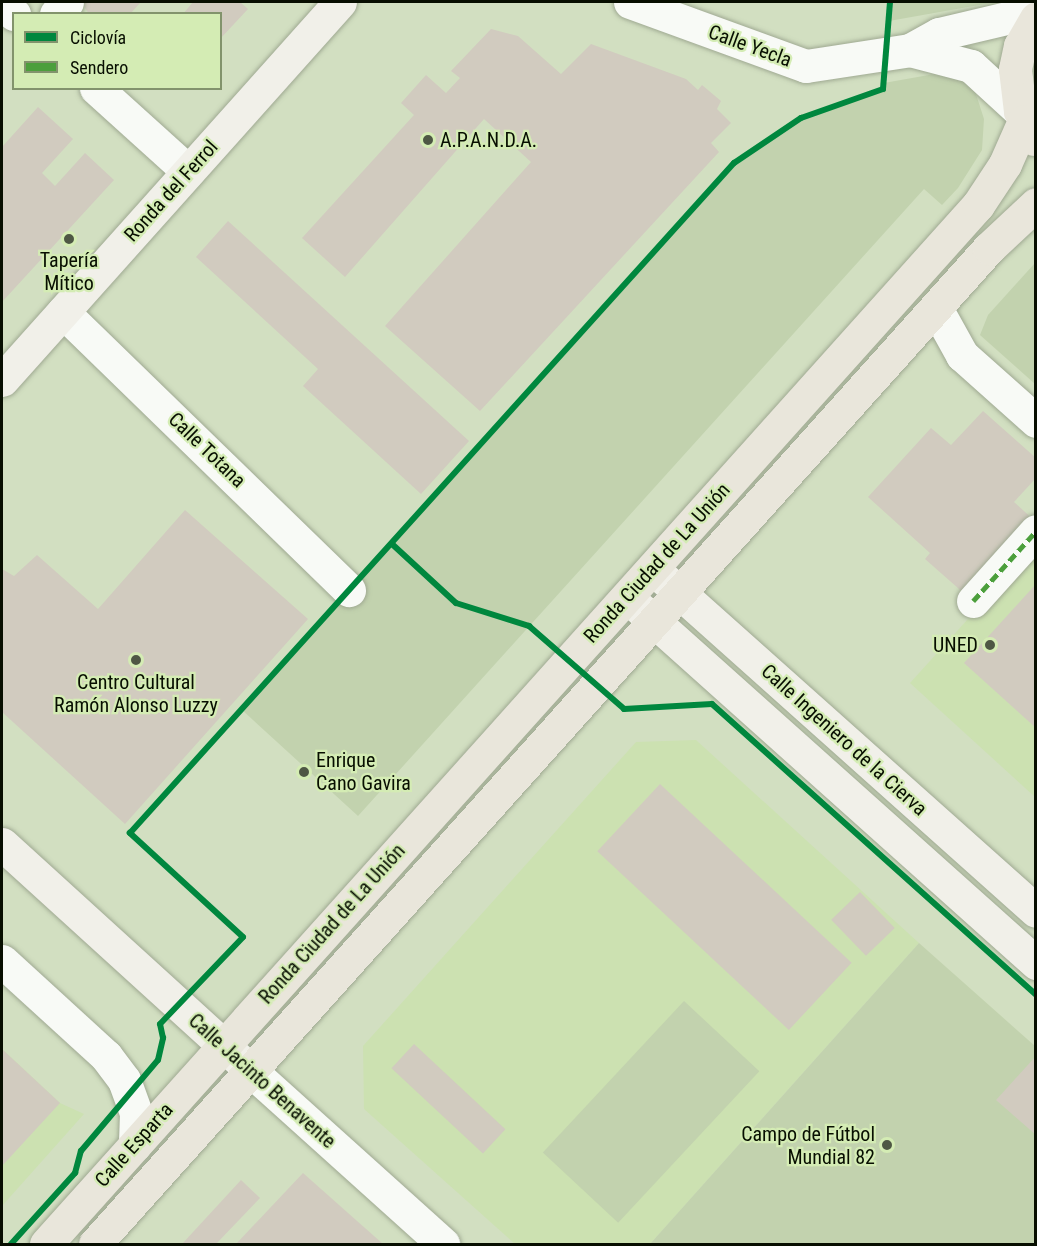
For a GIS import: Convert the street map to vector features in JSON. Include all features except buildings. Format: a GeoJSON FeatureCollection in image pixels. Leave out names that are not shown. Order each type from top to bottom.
{"type":"FeatureCollection","features":[{"type":"Feature","properties":{"kind":"main road"},"geometry":{"type":"LineString","coordinates":[[1026,124],[1015,69],[1020,46],[1035,18]]}},
{"type":"Feature","properties":{"kind":"main road","name":"Ronda Ciudad de La Unión"},"geometry":{"type":"LineString","coordinates":[[223,1045],[978,205],[1005,164],[1026,124]]}},
{"type":"Feature","properties":{"kind":"main road","name":"Ronda Ciudad de La Unión"},"geometry":{"type":"LineString","coordinates":[[250,1070],[681,594],[1008,227],[1035,204]]}},
{"type":"Feature","properties":{"kind":"main road","name":"Calle Esparta"},"geometry":{"type":"LineString","coordinates":[[46,1245],[223,1045]]}},
{"type":"Feature","properties":{"kind":"main road","name":"Calle Esparta"},"geometry":{"type":"LineString","coordinates":[[95,1245],[250,1070]]}},
{"type":"Feature","properties":{"kind":"street","name":"Ronda del Ferrol"},"geometry":{"type":"LineString","coordinates":[[2,380],[340,2]]}},
{"type":"Feature","properties":{"kind":"street","name":"Calle Yecla"},"geometry":{"type":"LineString","coordinates":[[630,2],[806,66],[910,50]]}},
{"type":"Feature","properties":{"kind":"street"},"geometry":{"type":"LineString","coordinates":[[910,50],[939,33],[1012,20],[1035,11]]}},
{"type":"Feature","properties":{"kind":"street"},"geometry":{"type":"LineString","coordinates":[[910,50],[971,66],[1026,124]]}},
{"type":"Feature","properties":{"kind":"street"},"geometry":{"type":"LineString","coordinates":[[98,90],[188,171]]}},
{"type":"Feature","properties":{"kind":"street"},"geometry":{"type":"LineString","coordinates":[[936,308],[962,355],[1035,421]]}},
{"type":"Feature","properties":{"kind":"street","name":"Calle Totana"},"geometry":{"type":"LineString","coordinates":[[63,312],[349,590]]}},
{"type":"Feature","properties":{"kind":"street"},"geometry":{"type":"LineString","coordinates":[[973,601],[1035,531]]}},
{"type":"Feature","properties":{"kind":"street","name":"Calle Ingeniero de la Cierva"},"geometry":{"type":"LineString","coordinates":[[653,569],[1035,911]]}},
{"type":"Feature","properties":{"kind":"street"},"geometry":{"type":"LineString","coordinates":[[627,597],[1035,963]]}},
{"type":"Feature","properties":{"kind":"street","name":"Calle Jacinto Benavente"},"geometry":{"type":"LineString","coordinates":[[2,844],[443,1245]]}},
{"type":"Feature","properties":{"kind":"street"},"geometry":{"type":"LineString","coordinates":[[2,961],[106,1056],[124,1080],[136,1113],[135,1145]]}},
{"type":"Feature","properties":{"kind":"shaded area"},"geometry":{"type":"Polygon","coordinates":[[[890,2],[996,2],[889,21],[890,2]]]}},
{"type":"Feature","properties":{"kind":"shaded area"},"geometry":{"type":"Polygon","coordinates":[[[940,73],[960,78],[975,91],[984,119],[982,150],[958,188],[942,205],[924,189],[358,816],[241,709],[734,163],[801,118],[883,89],[884,83],[940,73]]]}},
{"type":"Feature","properties":{"kind":"shaded area"},"geometry":{"type":"Polygon","coordinates":[[[1035,263],[1035,384],[980,335],[988,315],[1035,263]]]}},
{"type":"Feature","properties":{"kind":"shaded area","name":"UNED"},"geometry":{"type":"Polygon","coordinates":[[[1035,545],[1035,797],[910,683],[1035,545]]]}},
{"type":"Feature","properties":{"kind":"shaded area"},"geometry":{"type":"Polygon","coordinates":[[[696,740],[919,943],[650,1244],[515,1244],[364,1109],[363,1046],[636,742],[696,740]]]}},
{"type":"Feature","properties":{"kind":"shaded area","name":"Campo de Fútbol Mundial 82"},"geometry":{"type":"Polygon","coordinates":[[[919,943],[1035,1046],[1035,1244],[650,1244],[919,943]]]}},
{"type":"Feature","properties":{"kind":"shaded area"},"geometry":{"type":"Polygon","coordinates":[[[684,1001],[759,1071],[618,1223],[543,1152],[684,1001]]]}},
{"type":"Feature","properties":{"kind":"shaded area"},"geometry":{"type":"Polygon","coordinates":[[[2,1049],[60,1103],[84,1114],[2,1206],[2,1049]]]}},
{"type":"Feature","properties":{"kind":"marked path"},"geometry":{"type":"LineString","coordinates":[[973,601],[1036,531]]}},
{"type":"Feature","properties":{"kind":"cycle path"},"geometry":{"type":"LineString","coordinates":[[11,1244],[75,1173],[81,1151],[158,1060],[163,1038],[160,1024],[243,937],[130,833],[734,163],[801,118],[883,89],[890,2]]}},
{"type":"Feature","properties":{"kind":"cycle path"},"geometry":{"type":"LineString","coordinates":[[392,544],[456,603],[529,626],[624,709],[712,704],[1036,995]]}},
{"type":"Feature","properties":{"kind":"place","name":"A.P.A.N.D.A."},"geometry":{"type":"Point","coordinates":[428,140]}},
{"type":"Feature","properties":{"kind":"place","name":"Tapería Mítico"},"geometry":{"type":"Point","coordinates":[69,239]}},
{"type":"Feature","properties":{"kind":"place","name":"UNED"},"geometry":{"type":"Point","coordinates":[990,645]}},
{"type":"Feature","properties":{"kind":"place","name":"Centro Cultural Ramón Alonso Luzzy"},"geometry":{"type":"Point","coordinates":[136,660]}},
{"type":"Feature","properties":{"kind":"place","name":"Enrique Cano Gavira"},"geometry":{"type":"Point","coordinates":[304,772]}},
{"type":"Feature","properties":{"kind":"place","name":"Campo de Fútbol Mundial 82"},"geometry":{"type":"Point","coordinates":[887,1145]}}]}
